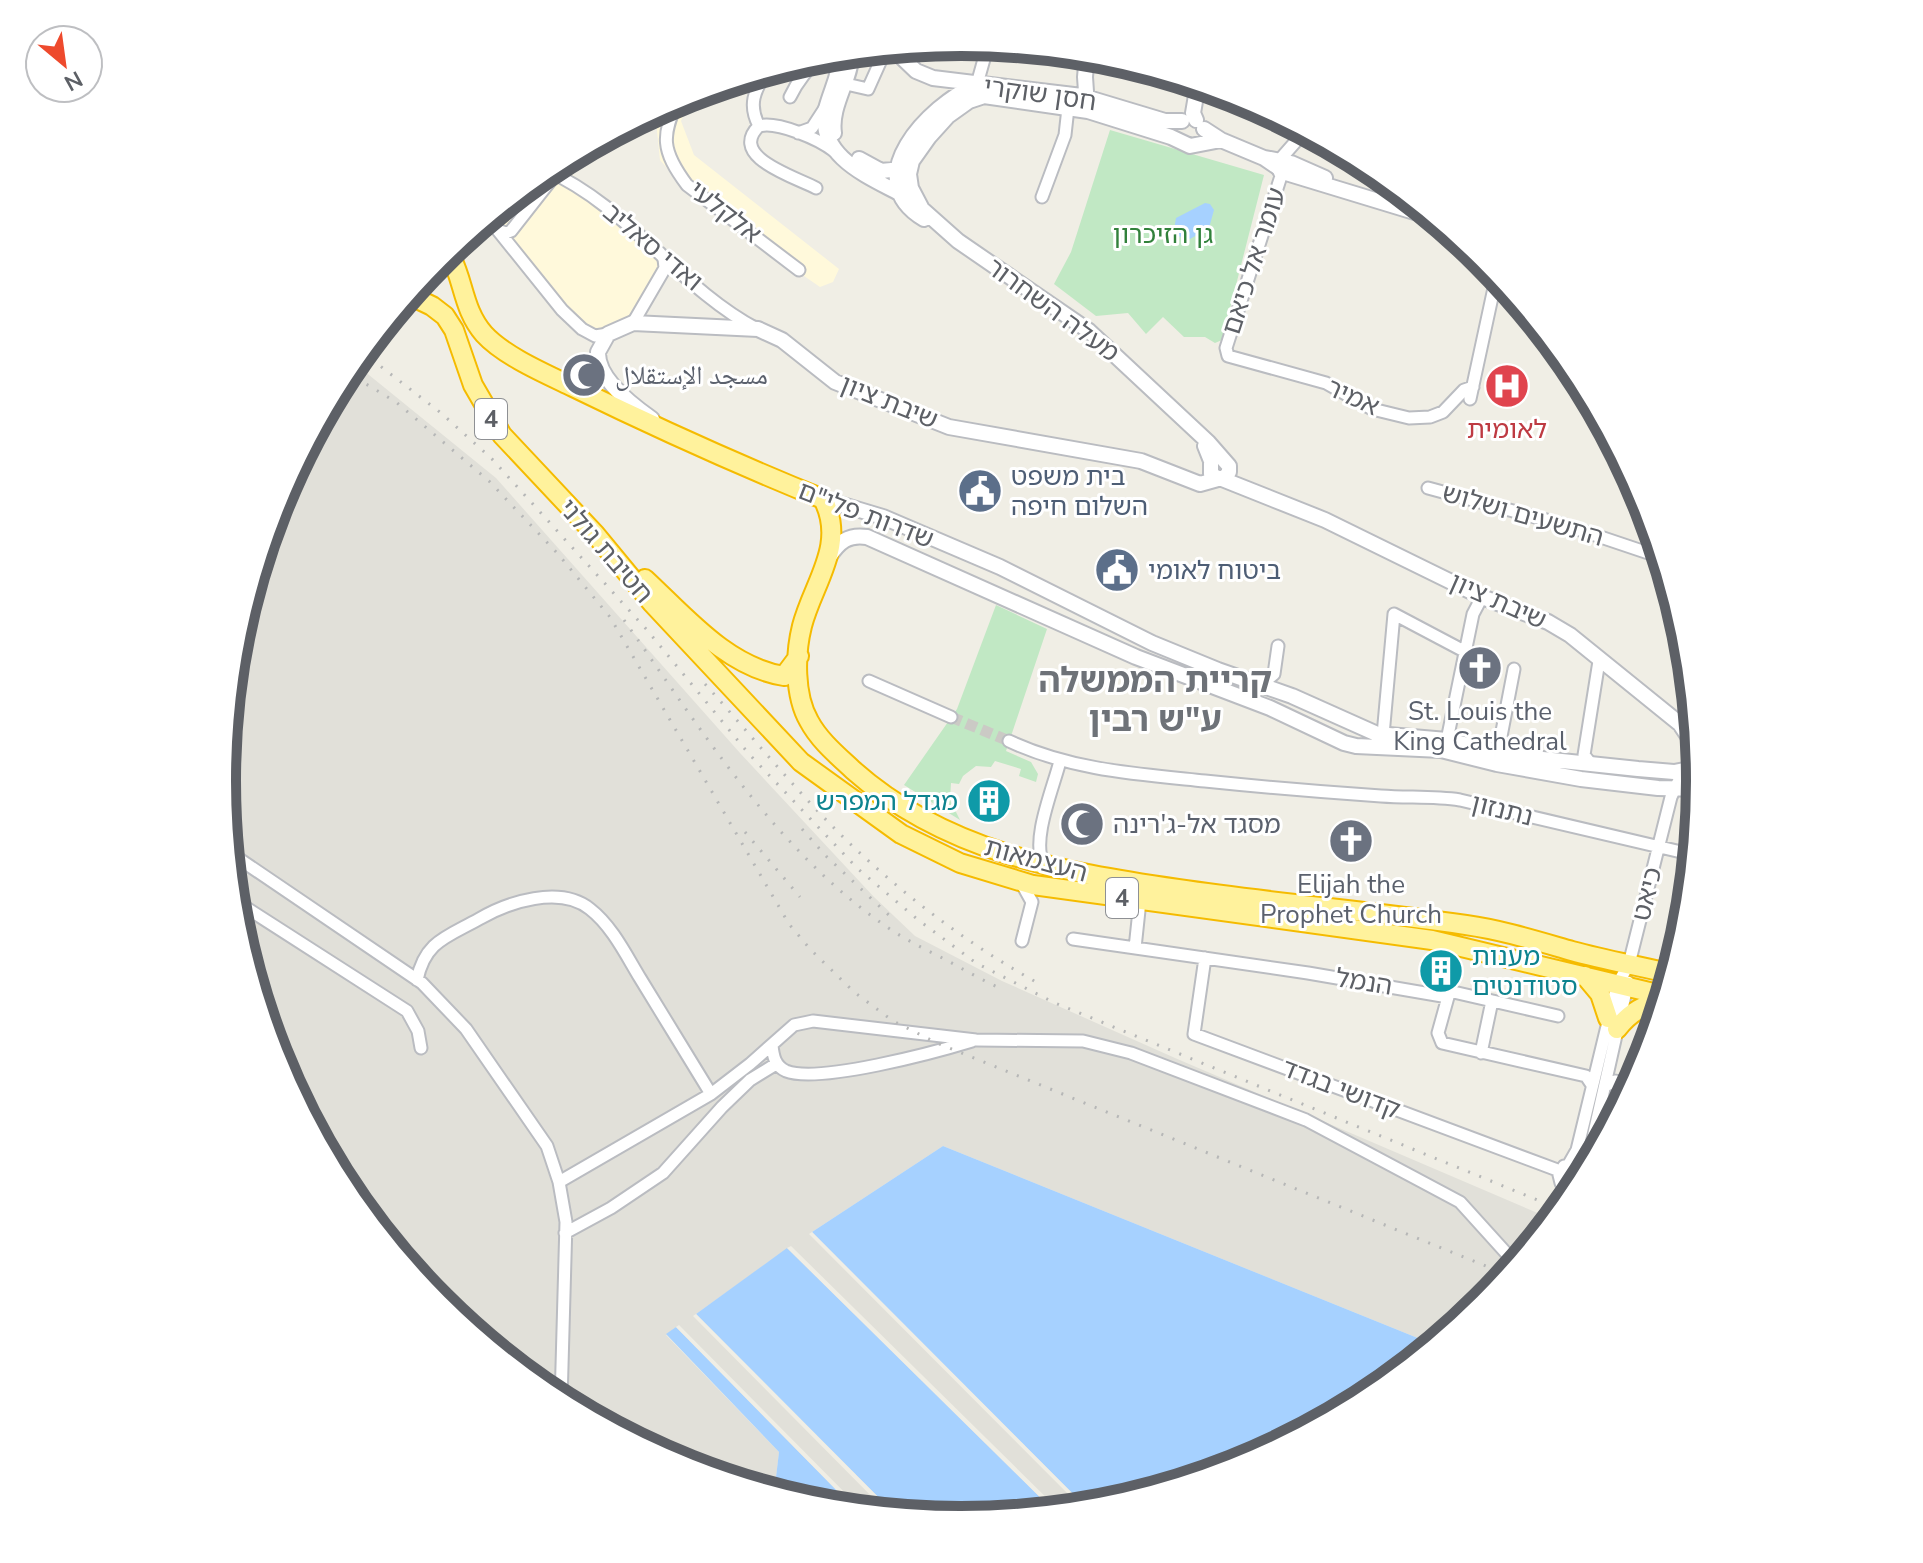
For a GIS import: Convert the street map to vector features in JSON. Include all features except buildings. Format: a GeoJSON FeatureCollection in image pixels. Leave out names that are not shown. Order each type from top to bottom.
{"type":"FeatureCollection","features":[{"type":"Feature","properties":{"kind":"highway","name":"שדרות פלי\"ם"},"geometry":{"type":"LineString","coordinates":[[454,263],[470,315],[490,340],[539,371],[823,499]]}},
{"type":"Feature","properties":{"kind":"highway","name":"חטיבת גולני"},"geometry":{"type":"LineString","coordinates":[[419,300],[445,316],[454,330],[479,397],[502,435],[784,746],[835,789]]}},
{"type":"Feature","properties":{"kind":"highway","name":"העצמאות"},"geometry":{"type":"LineString","coordinates":[[823,499],[832,524],[829,557],[802,628],[798,675],[801,700],[807,717],[821,738],[841,758],[889,798],[918,816],[950,833],[1045,866],[1206,893],[1469,925],[1624,978],[1655,993]]}},
{"type":"Feature","properties":{"kind":"highway"},"geometry":{"type":"LineString","coordinates":[[595,534],[690,621],[742,663],[767,674],[784,676],[799,654]]}},
{"type":"Feature","properties":{"kind":"highway","name":"העצמאות"},"geometry":{"type":"LineString","coordinates":[[835,789],[880,821],[934,852],[1018,881],[1140,901],[1432,940],[1585,976],[1624,978],[1660,975]]}},
{"type":"Feature","properties":{"kind":"highway"},"geometry":{"type":"LineString","coordinates":[[1585,976],[1600,994],[1612,1023],[1652,1003]]}},
{"type":"Feature","properties":{"kind":"street"},"geometry":{"type":"LineString","coordinates":[[850,65],[835,115],[835,136],[848,151],[874,169],[886,172],[896,171],[912,161],[948,116],[977,91],[986,57]]}},
{"type":"Feature","properties":{"kind":"street","name":"חסן שוקרי"},"geometry":{"type":"LineString","coordinates":[[903,59],[916,71],[991,97],[1067,101]]}},
{"type":"Feature","properties":{"kind":"street"},"geometry":{"type":"LineString","coordinates":[[985,60],[995,85]]}},
{"type":"Feature","properties":{"kind":"street"},"geometry":{"type":"LineString","coordinates":[[846,84],[868,89],[881,61]]}},
{"type":"Feature","properties":{"kind":"street"},"geometry":{"type":"LineString","coordinates":[[837,153],[825,131],[825,113],[840,67]]}},
{"type":"Feature","properties":{"kind":"street"},"geometry":{"type":"LineString","coordinates":[[1065,135],[1067,101],[1078,85],[1084,67]]}},
{"type":"Feature","properties":{"kind":"street"},"geometry":{"type":"LineString","coordinates":[[1042,197],[1065,135],[1090,107],[1086,67]]}},
{"type":"Feature","properties":{"kind":"street"},"geometry":{"type":"LineString","coordinates":[[790,97],[805,74]]}},
{"type":"Feature","properties":{"kind":"street","name":"חסן שוקרי"},"geometry":{"type":"LineString","coordinates":[[977,91],[995,85],[1090,107],[1165,121],[1194,123],[1221,140],[1321,176],[1335,185],[1406,209]]}},
{"type":"Feature","properties":{"kind":"street"},"geometry":{"type":"LineString","coordinates":[[759,86],[753,97],[752,109],[759,126]]}},
{"type":"Feature","properties":{"kind":"street"},"geometry":{"type":"LineString","coordinates":[[899,193],[896,171],[902,154],[921,127],[954,97],[977,91]]}},
{"type":"Feature","properties":{"kind":"street"},"geometry":{"type":"LineString","coordinates":[[1196,95],[1194,123],[1203,139],[1198,144]]}},
{"type":"Feature","properties":{"kind":"street"},"geometry":{"type":"LineString","coordinates":[[797,133],[812,128],[828,101]]}},
{"type":"Feature","properties":{"kind":"street","name":"חסן שוקרי"},"geometry":{"type":"LineString","coordinates":[[1090,107],[1182,144]]}},
{"type":"Feature","properties":{"kind":"street","name":"אלקלעי"},"geometry":{"type":"LineString","coordinates":[[670,117],[666,144],[674,168],[687,185],[799,270]]}},
{"type":"Feature","properties":{"kind":"street"},"geometry":{"type":"LineString","coordinates":[[1194,123],[1177,133],[1182,144],[1190,146],[1221,140]]}},
{"type":"Feature","properties":{"kind":"street"},"geometry":{"type":"LineString","coordinates":[[759,126],[771,124],[819,140],[837,153]]}},
{"type":"Feature","properties":{"kind":"street"},"geometry":{"type":"LineString","coordinates":[[759,126],[751,141],[753,154],[816,188]]}},
{"type":"Feature","properties":{"kind":"street"},"geometry":{"type":"LineString","coordinates":[[1280,161],[1298,139]]}},
{"type":"Feature","properties":{"kind":"street","name":"מעלה השחרור"},"geometry":{"type":"LineString","coordinates":[[837,153],[869,177],[899,193],[911,210],[1089,331],[1197,431],[1217,471]]}},
{"type":"Feature","properties":{"kind":"street","name":"מעלה השחרור"},"geometry":{"type":"LineString","coordinates":[[912,161],[909,174],[913,194],[939,227]]}},
{"type":"Feature","properties":{"kind":"street","name":"עומר אל כיאם"},"geometry":{"type":"LineString","coordinates":[[1227,353],[1226,348],[1281,176],[1280,161]]}},
{"type":"Feature","properties":{"kind":"street","name":"ואדי סאליב"},"geometry":{"type":"LineString","coordinates":[[560,177],[596,198],[734,315],[758,329]]}},
{"type":"Feature","properties":{"kind":"street"},"geometry":{"type":"LineString","coordinates":[[500,231],[511,231],[535,195]]}},
{"type":"Feature","properties":{"kind":"street"},"geometry":{"type":"LineString","coordinates":[[495,226],[574,322],[595,336],[608,334]]}},
{"type":"Feature","properties":{"kind":"street"},"geometry":{"type":"LineString","coordinates":[[633,323],[665,268],[660,253]]}},
{"type":"Feature","properties":{"kind":"street","name":"אמיר"},"geometry":{"type":"LineString","coordinates":[[1227,353],[1233,359],[1326,383],[1372,409],[1417,418],[1437,415],[1450,407],[1464,390],[1471,393],[1494,289]]}},
{"type":"Feature","properties":{"kind":"street","name":"שיבת ציון"},"geometry":{"type":"LineString","coordinates":[[608,334],[633,323],[758,329],[782,340],[835,382],[949,427],[1141,461],[1200,484],[1217,471],[1482,597],[1548,622],[1570,635],[1680,724],[1685,731]]}},
{"type":"Feature","properties":{"kind":"street"},"geometry":{"type":"LineString","coordinates":[[608,334],[600,344],[597,358],[606,376],[641,410],[679,436]]}},
{"type":"Feature","properties":{"kind":"street","name":"התשעים ושלוש"},"geometry":{"type":"LineString","coordinates":[[1428,488],[1565,525],[1650,554]]}},
{"type":"Feature","properties":{"kind":"street","name":"שדרות פלי\"ם"},"geometry":{"type":"LineString","coordinates":[[823,499],[883,517],[1000,567],[1152,643],[1292,696],[1383,735],[1447,740],[1498,752],[1591,764],[1666,772],[1686,770]]}},
{"type":"Feature","properties":{"kind":"street","name":"שדרות פלי\"ם"},"geometry":{"type":"LineString","coordinates":[[829,557],[843,540],[867,537],[1136,657],[1270,708],[1327,736],[1356,746],[1441,750],[1569,777],[1687,789]]}},
{"type":"Feature","properties":{"kind":"street"},"geometry":{"type":"LineString","coordinates":[[1447,740],[1473,614],[1482,597]]}},
{"type":"Feature","properties":{"kind":"street"},"geometry":{"type":"LineString","coordinates":[[1383,735],[1394,614],[1464,651]]}},
{"type":"Feature","properties":{"kind":"street"},"geometry":{"type":"LineString","coordinates":[[1261,685],[1272,677],[1278,646]]}},
{"type":"Feature","properties":{"kind":"street"},"geometry":{"type":"LineString","coordinates":[[1591,764],[1584,755],[1599,661]]}},
{"type":"Feature","properties":{"kind":"street"},"geometry":{"type":"LineString","coordinates":[[1276,667],[1280,682],[1292,696]]}},
{"type":"Feature","properties":{"kind":"street"},"geometry":{"type":"LineString","coordinates":[[1498,752],[1514,669]]}},
{"type":"Feature","properties":{"kind":"street"},"geometry":{"type":"LineString","coordinates":[[869,681],[951,717]]}},
{"type":"Feature","properties":{"kind":"street"},"geometry":{"type":"LineString","coordinates":[[1327,736],[1335,736],[1341,731],[1340,717]]}},
{"type":"Feature","properties":{"kind":"street","name":"נתנזון"},"geometry":{"type":"LineString","coordinates":[[1009,741],[1034,753],[1087,766],[1131,774],[1317,792],[1335,802],[1342,799],[1343,794],[1389,797],[1432,795],[1683,852]]}},
{"type":"Feature","properties":{"kind":"street"},"geometry":{"type":"LineString","coordinates":[[1034,753],[1043,762],[1052,783],[1050,798]]}},
{"type":"Feature","properties":{"kind":"street"},"geometry":{"type":"LineString","coordinates":[[1045,866],[1039,854],[1040,837],[1063,759]]}},
{"type":"Feature","properties":{"kind":"street"},"geometry":{"type":"LineString","coordinates":[[1050,798],[1059,780],[1087,766]]}},
{"type":"Feature","properties":{"kind":"street","name":"כיאט"},"geometry":{"type":"LineString","coordinates":[[1598,1086],[1674,789],[1687,775]]}},
{"type":"Feature","properties":{"kind":"street"},"geometry":{"type":"LineString","coordinates":[[1015,858],[1029,850],[1040,837]]}},
{"type":"Feature","properties":{"kind":"street"},"geometry":{"type":"LineString","coordinates":[[241,860],[417,980],[466,1029],[547,1146],[559,1182],[565,1233],[561,1387]]}},
{"type":"Feature","properties":{"kind":"street"},"geometry":{"type":"LineString","coordinates":[[1018,881],[1031,897],[1031,912],[1022,941]]}},
{"type":"Feature","properties":{"kind":"street"},"geometry":{"type":"LineString","coordinates":[[1031,912],[1044,898],[1065,890]]}},
{"type":"Feature","properties":{"kind":"street"},"geometry":{"type":"LineString","coordinates":[[417,980],[421,959],[434,944],[491,912],[515,901],[543,898],[573,900],[590,908],[614,934],[711,1094]]}},
{"type":"Feature","properties":{"kind":"street"},"geometry":{"type":"LineString","coordinates":[[1135,948],[1140,901]]}},
{"type":"Feature","properties":{"kind":"street"},"geometry":{"type":"LineString","coordinates":[[248,909],[407,1011],[418,1031],[421,1048]]}},
{"type":"Feature","properties":{"kind":"street","name":"הנמל"},"geometry":{"type":"LineString","coordinates":[[1073,939],[1448,997],[1449,991],[1492,1001]]}},
{"type":"Feature","properties":{"kind":"street","name":"קדושי בגדד"},"geometry":{"type":"LineString","coordinates":[[1205,958],[1194,1034],[1564,1168]]}},
{"type":"Feature","properties":{"kind":"street"},"geometry":{"type":"LineString","coordinates":[[1448,997],[1438,1033],[1440,1041],[1586,1076],[1598,1086]]}},
{"type":"Feature","properties":{"kind":"street"},"geometry":{"type":"LineString","coordinates":[[1481,1053],[1492,1001],[1558,1016]]}},
{"type":"Feature","properties":{"kind":"street"},"geometry":{"type":"LineString","coordinates":[[559,1182],[711,1094],[794,1025],[813,1021],[976,1040],[1083,1041],[1131,1053],[1306,1120],[1460,1202],[1510,1257]]}},
{"type":"Feature","properties":{"kind":"street"},"geometry":{"type":"LineString","coordinates":[[772,1045],[776,1064],[806,1076],[924,1056],[976,1040]]}},
{"type":"Feature","properties":{"kind":"street"},"geometry":{"type":"LineString","coordinates":[[565,1233],[611,1208],[663,1173],[722,1107],[750,1080],[776,1064]]}},
{"type":"Feature","properties":{"kind":"street"},"geometry":{"type":"LineString","coordinates":[[1598,1086],[1621,1082]]}},
{"type":"Feature","properties":{"kind":"street"},"geometry":{"type":"LineString","coordinates":[[1564,1187],[1559,1180],[1577,1150],[1598,1086]]}},
{"type":"Feature","properties":{"kind":"street"},"geometry":{"type":"LineString","coordinates":[[1589,1145],[1598,1086]]}},
{"type":"Feature","properties":{"kind":"street"},"geometry":{"type":"LineString","coordinates":[[1564,1168],[1576,1166]]}},
{"type":"Feature","properties":{"kind":"shaded area"},"geometry":{"type":"Polygon","coordinates":[[[686,110],[681,121],[694,155],[839,269],[833,282],[820,287],[791,267],[684,188],[660,160],[656,124],[686,110]]]}},
{"type":"Feature","properties":{"kind":"shaded area"},"geometry":{"type":"Polygon","coordinates":[[[572,170],[570,172],[664,260],[633,323],[589,333],[495,226],[572,170]]]}},
{"type":"Feature","properties":{"kind":"shaded area"},"geometry":{"type":"Polygon","coordinates":[[[364,371],[496,478],[740,753],[874,897],[915,936],[1002,981],[1175,1058],[1543,1215],[1475,1295],[1424,1340],[943,1146],[812,1232],[1077,1498],[1045,1502],[787,1249],[696,1314],[883,1502],[843,1497],[676,1327],[666,1335],[779,1452],[775,1482],[684,1452],[599,1410],[520,1357],[448,1295],[386,1223],[333,1144],[291,1059],[261,969],[242,876],[236,782],[242,687],[261,594],[291,504],[333,419],[364,371]]]}},
{"type":"Feature","properties":{"kind":"green space","name":"גן הזיכרון"},"geometry":{"type":"Polygon","coordinates":[[[1110,130],[1264,175],[1222,340],[1215,343],[1205,337],[1184,337],[1163,317],[1146,334],[1128,313],[1096,316],[1054,284],[1071,252],[1110,130]]]}},
{"type":"Feature","properties":{"kind":"green space"},"geometry":{"type":"Polygon","coordinates":[[[996,605],[1047,629],[1006,751],[1031,762],[1038,774],[1036,782],[1019,776],[1021,769],[995,761],[991,767],[976,766],[963,776],[959,784],[951,783],[950,800],[960,820],[904,785],[957,709],[996,605]]]}},
{"type":"Feature","properties":{"kind":"water"},"geometry":{"type":"Polygon","coordinates":[[[1205,203],[1214,210],[1209,228],[1190,239],[1178,236],[1174,230],[1176,218],[1205,203]]]}},
{"type":"Feature","properties":{"kind":"water"},"geometry":{"type":"Polygon","coordinates":[[[943,1146],[1424,1340],[1365,1385],[1324,1410],[1239,1452],[1149,1482],[1077,1498],[812,1232],[943,1146]]]}},
{"type":"Feature","properties":{"kind":"water"},"geometry":{"type":"Polygon","coordinates":[[[787,1248],[1045,1502],[962,1507],[883,1502],[696,1314],[787,1248]]]}},
{"type":"Feature","properties":{"kind":"water"},"geometry":{"type":"Polygon","coordinates":[[[676,1327],[843,1497],[775,1482],[779,1452],[666,1334],[676,1327]]]}},
{"type":"Feature","properties":{"kind":"pier"},"geometry":{"type":"Polygon","coordinates":[[[812,1232],[1077,1498],[1072,1498],[809,1234],[812,1232]]]}},
{"type":"Feature","properties":{"kind":"pier"},"geometry":{"type":"Polygon","coordinates":[[[791,1246],[1050,1501],[1045,1502],[787,1248],[791,1246]]]}},
{"type":"Feature","properties":{"kind":"pier"},"geometry":{"type":"Polygon","coordinates":[[[696,1314],[883,1502],[877,1502],[693,1316],[696,1314]]]}},
{"type":"Feature","properties":{"kind":"pier"},"geometry":{"type":"Polygon","coordinates":[[[679,1325],[850,1498],[843,1497],[676,1327],[679,1325]]]}},
{"type":"Feature","properties":{"kind":"tunnel"},"geometry":{"type":"LineString","coordinates":[[951,717],[1009,741]]}},
{"type":"Feature","properties":{"kind":"railway"},"geometry":{"type":"LineString","coordinates":[[372,359],[441,413],[492,459],[647,630],[749,754],[857,868],[917,919],[976,963],[1055,1003],[1550,1205]]}},
{"type":"Feature","properties":{"kind":"railway"},"geometry":{"type":"LineString","coordinates":[[357,379],[396,402],[489,481],[558,554],[610,617],[789,924],[854,992],[893,1021],[937,1043],[1497,1271]]}},
{"type":"Feature","properties":{"kind":"railway"},"geometry":{"type":"LineString","coordinates":[[624,620],[742,786],[810,862],[847,896],[895,932],[1004,990]]}},
{"type":"Feature","properties":{"kind":"railway"},"geometry":{"type":"LineString","coordinates":[[705,684],[807,799],[872,864],[951,928],[1036,982]]}},
{"type":"Feature","properties":{"kind":"railway"},"geometry":{"type":"LineString","coordinates":[[802,829],[893,919]]}},
{"type":"Feature","properties":{"kind":"railway"},"geometry":{"type":"LineString","coordinates":[[745,832],[800,897]]}},
{"type":"Feature","properties":{"kind":"place","name":"مسجد الإستقلال"},"geometry":{"type":"Point","coordinates":[584,375]}},
{"type":"Feature","properties":{"kind":"place","name":"לאומית"},"geometry":{"type":"Point","coordinates":[1507,386]}},
{"type":"Feature","properties":{"kind":"place","name":"בית משפט השלום חיפה"},"geometry":{"type":"Point","coordinates":[980,491]}},
{"type":"Feature","properties":{"kind":"place","name":"ביטוח לאומי"},"geometry":{"type":"Point","coordinates":[1117,570]}},
{"type":"Feature","properties":{"kind":"place","name":"St. Louis the King Cathedral"},"geometry":{"type":"Point","coordinates":[1480,668]}},
{"type":"Feature","properties":{"kind":"place","name":"מגדל המפרש"},"geometry":{"type":"Point","coordinates":[989,801]}},
{"type":"Feature","properties":{"kind":"place","name":"מסגד אל-ג'רינה"},"geometry":{"type":"Point","coordinates":[1082,824]}},
{"type":"Feature","properties":{"kind":"place","name":"Elijah the Prophet Church"},"geometry":{"type":"Point","coordinates":[1351,841]}},
{"type":"Feature","properties":{"kind":"place","name":"מענות סטודנטים"},"geometry":{"type":"Point","coordinates":[1441,971]}},
{"type":"Feature","properties":{"kind":"district","name":"קריית הממשלה ע\"ש רבין"},"geometry":{"type":"Point","coordinates":[1155,700]}}]}
